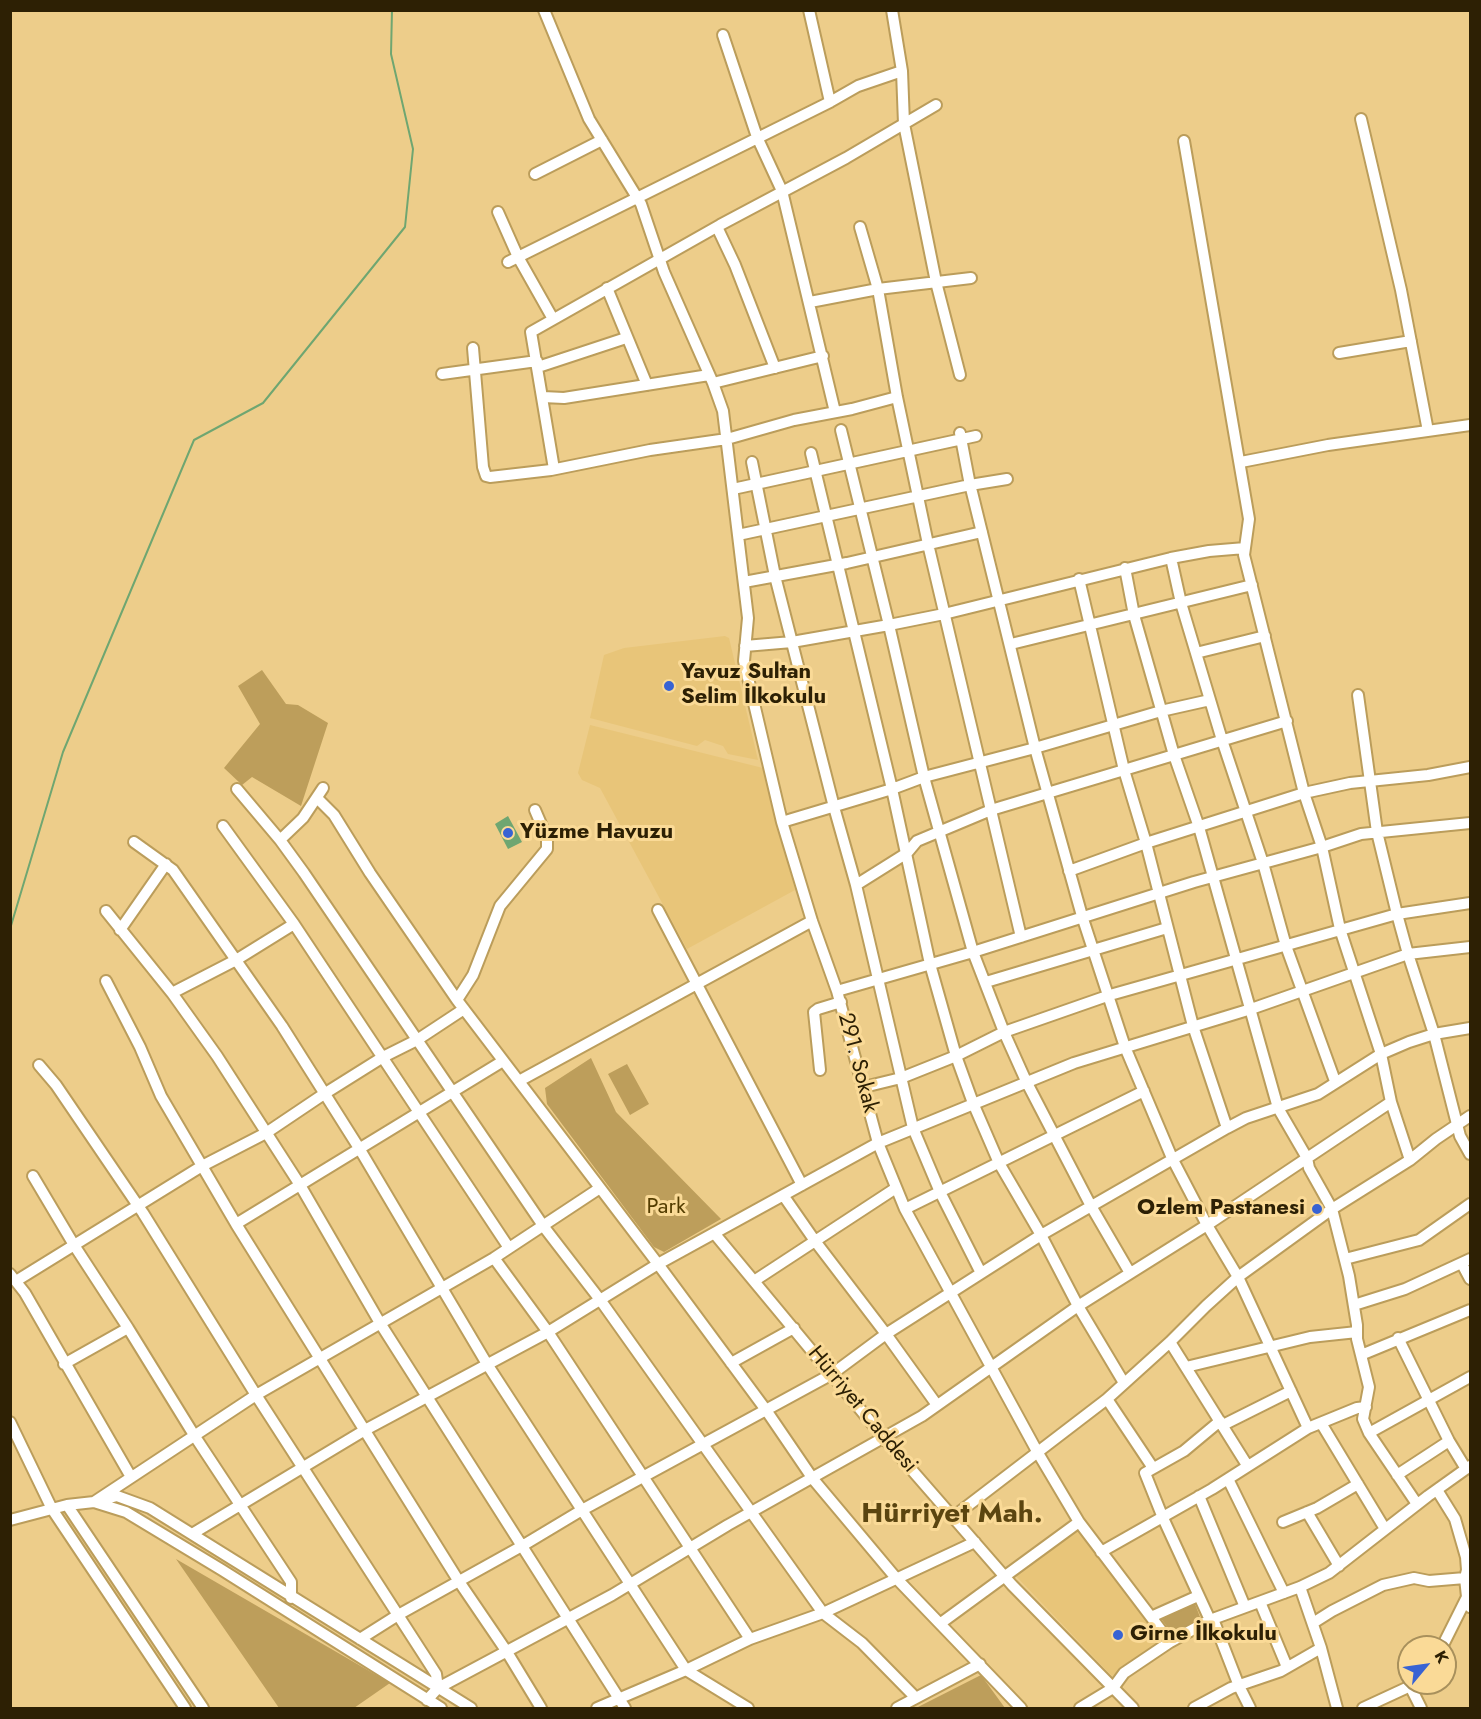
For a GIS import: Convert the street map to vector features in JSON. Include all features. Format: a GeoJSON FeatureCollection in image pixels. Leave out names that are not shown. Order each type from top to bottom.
{"type":"FeatureCollection","features":[{"type":"Feature","properties":{"kind":"street","name":"291. Sokak"},"geometry":{"type":"LineString","coordinates":[[544,10],[589,119],[637,197],[723,411],[748,618],[744,661],[782,822],[812,921],[841,1002],[878,1143],[905,1209],[1038,1454],[1079,1522],[1170,1642]]}},
{"type":"Feature","properties":{"kind":"street"},"geometry":{"type":"LineString","coordinates":[[809,10],[830,102]]}},
{"type":"Feature","properties":{"kind":"street"},"geometry":{"type":"LineString","coordinates":[[892,10],[902,71],[904,124],[936,282],[960,375]]}},
{"type":"Feature","properties":{"kind":"street"},"geometry":{"type":"LineString","coordinates":[[723,36],[758,137],[782,191],[835,412]]}},
{"type":"Feature","properties":{"kind":"street"},"geometry":{"type":"LineString","coordinates":[[513,260],[858,86],[902,71]]}},
{"type":"Feature","properties":{"kind":"street"},"geometry":{"type":"LineString","coordinates":[[554,469],[531,332],[782,191],[846,158],[936,105]]}},
{"type":"Feature","properties":{"kind":"street"},"geometry":{"type":"LineString","coordinates":[[1362,119],[1411,341],[1428,431]]}},
{"type":"Feature","properties":{"kind":"street"},"geometry":{"type":"LineString","coordinates":[[535,174],[602,140]]}},
{"type":"Feature","properties":{"kind":"street"},"geometry":{"type":"LineString","coordinates":[[1184,141],[1249,519],[1244,555],[1304,793],[1322,847],[1340,929],[1381,1054],[1391,1102],[1410,1160]]}},
{"type":"Feature","properties":{"kind":"street"},"geometry":{"type":"LineString","coordinates":[[498,212],[513,260],[553,319]]}},
{"type":"Feature","properties":{"kind":"street"},"geometry":{"type":"LineString","coordinates":[[717,227],[735,265],[775,368]]}},
{"type":"Feature","properties":{"kind":"street"},"geometry":{"type":"LineString","coordinates":[[860,227],[878,289],[897,397],[928,544],[1021,936]]}},
{"type":"Feature","properties":{"kind":"street"},"geometry":{"type":"LineString","coordinates":[[810,302],[878,289],[971,278]]}},
{"type":"Feature","properties":{"kind":"street"},"geometry":{"type":"LineString","coordinates":[[607,288],[647,385]]}},
{"type":"Feature","properties":{"kind":"street"},"geometry":{"type":"LineString","coordinates":[[442,374],[538,364],[626,338]]}},
{"type":"Feature","properties":{"kind":"street"},"geometry":{"type":"LineString","coordinates":[[1339,353],[1411,341]]}},
{"type":"Feature","properties":{"kind":"street"},"geometry":{"type":"LineString","coordinates":[[473,348],[483,467],[486,476],[554,469],[650,450],[726,439],[794,420],[897,397]]}},
{"type":"Feature","properties":{"kind":"street"},"geometry":{"type":"LineString","coordinates":[[543,397],[564,398],[647,385],[711,379],[775,368],[823,356]]}},
{"type":"Feature","properties":{"kind":"street"},"geometry":{"type":"LineString","coordinates":[[1240,462],[1328,446],[1470,425]]}},
{"type":"Feature","properties":{"kind":"street"},"geometry":{"type":"LineString","coordinates":[[841,430],[924,777],[974,952],[1004,1032],[1026,1082],[1091,1206],[1130,1273]]}},
{"type":"Feature","properties":{"kind":"street"},"geometry":{"type":"LineString","coordinates":[[961,436],[970,485],[1035,748],[1082,916],[1125,1047],[1172,1158],[1207,1225],[1238,1277],[1308,1428]]}},
{"type":"Feature","properties":{"kind":"street"},"geometry":{"type":"LineString","coordinates":[[733,489],[909,452],[961,436],[976,436]]}},
{"type":"Feature","properties":{"kind":"street"},"geometry":{"type":"LineString","coordinates":[[811,453],[907,853],[930,964],[956,1056],[999,1163],[1041,1235],[1078,1306],[1124,1383]]}},
{"type":"Feature","properties":{"kind":"street"},"geometry":{"type":"LineString","coordinates":[[752,462],[775,576],[856,885],[913,1128],[940,1192],[981,1273]]}},
{"type":"Feature","properties":{"kind":"street"},"geometry":{"type":"LineString","coordinates":[[738,535],[1007,479]]}},
{"type":"Feature","properties":{"kind":"street"},"geometry":{"type":"LineString","coordinates":[[744,582],[839,564],[982,532]]}},
{"type":"Feature","properties":{"kind":"street"},"geometry":{"type":"LineString","coordinates":[[745,646],[792,642],[889,625],[944,614],[1171,558],[1209,551],[1245,548]]}},
{"type":"Feature","properties":{"kind":"street"},"geometry":{"type":"LineString","coordinates":[[1171,558],[1181,603],[1222,740],[1263,863],[1286,946],[1335,1081]]}},
{"type":"Feature","properties":{"kind":"street"},"geometry":{"type":"LineString","coordinates":[[1125,568],[1134,615],[1161,711],[1198,827],[1278,1108],[1307,1158],[1309,1168],[1332,1209],[1345,1259],[1360,1355],[1369,1387],[1363,1419],[1369,1432],[1417,1504]]}},
{"type":"Feature","properties":{"kind":"street"},"geometry":{"type":"LineString","coordinates":[[1079,579],[1124,770],[1146,843],[1194,1026],[1227,1128]]}},
{"type":"Feature","properties":{"kind":"street"},"geometry":{"type":"LineString","coordinates":[[1011,644],[1252,585]]}},
{"type":"Feature","properties":{"kind":"street"},"geometry":{"type":"LineString","coordinates":[[1196,653],[1265,636]]}},
{"type":"Feature","properties":{"kind":"street"},"geometry":{"type":"LineString","coordinates":[[1358,695],[1368,781],[1377,832],[1397,914],[1434,1034],[1460,1136],[1470,1154]]}},
{"type":"Feature","properties":{"kind":"street"},"geometry":{"type":"LineString","coordinates":[[782,822],[924,777],[1035,748],[1161,711],[1210,700]]}},
{"type":"Feature","properties":{"kind":"street"},"geometry":{"type":"LineString","coordinates":[[856,885],[907,853],[917,841],[991,810],[1287,721]]}},
{"type":"Feature","properties":{"kind":"street"},"geometry":{"type":"LineString","coordinates":[[1069,871],[1146,843],[1304,793],[1368,781],[1428,775],[1470,767]]}},
{"type":"Feature","properties":{"kind":"street"},"geometry":{"type":"LineString","coordinates":[[237,789],[280,840],[544,1227],[601,1301],[823,1613],[862,1643],[916,1698]]}},
{"type":"Feature","properties":{"kind":"street"},"geometry":{"type":"LineString","coordinates":[[280,840],[303,818],[320,793],[370,873],[460,1004],[658,1264],[766,1410],[813,1479],[896,1578],[1021,1708]]}},
{"type":"Feature","properties":{"kind":"street"},"geometry":{"type":"LineString","coordinates":[[132,1477],[64,1364],[25,1293],[13,1278],[139,1207],[202,1166],[266,1133],[383,1057],[417,1040],[460,1004],[500,906],[547,849],[547,838],[535,810]]}},
{"type":"Feature","properties":{"kind":"street"},"geometry":{"type":"LineString","coordinates":[[837,991],[974,952],[1082,916],[1360,834],[1470,823]]}},
{"type":"Feature","properties":{"kind":"street"},"geometry":{"type":"LineString","coordinates":[[223,826],[294,924],[509,1248]]}},
{"type":"Feature","properties":{"kind":"street"},"geometry":{"type":"LineString","coordinates":[[134,842],[174,870],[282,1026],[359,1148],[487,1364],[686,1670],[748,1708]]}},
{"type":"Feature","properties":{"kind":"street"},"geometry":{"type":"LineString","coordinates":[[120,930],[166,864]]}},
{"type":"Feature","properties":{"kind":"street"},"geometry":{"type":"LineString","coordinates":[[864,1088],[901,1078],[956,1056],[1004,1032],[1110,996],[1397,914],[1470,903]]}},
{"type":"Feature","properties":{"kind":"street"},"geometry":{"type":"LineString","coordinates":[[658,910],[802,1185]]}},
{"type":"Feature","properties":{"kind":"street"},"geometry":{"type":"LineString","coordinates":[[106,911],[172,993],[218,1056],[300,1185],[380,1323],[622,1704]]}},
{"type":"Feature","properties":{"kind":"street"},"geometry":{"type":"LineString","coordinates":[[519,1082],[812,921]]}},
{"type":"Feature","properties":{"kind":"street"},"geometry":{"type":"LineString","coordinates":[[172,993],[236,960],[294,924]]}},
{"type":"Feature","properties":{"kind":"street"},"geometry":{"type":"LineString","coordinates":[[986,982],[1167,928]]}},
{"type":"Feature","properties":{"kind":"street"},"geometry":{"type":"LineString","coordinates":[[192,1534],[365,1430],[548,1332],[658,1264],[878,1143],[1026,1082],[1125,1047],[1251,1009],[1408,954],[1470,946]]}},
{"type":"Feature","properties":{"kind":"street"},"geometry":{"type":"LineString","coordinates":[[106,981],[140,1047],[161,1096],[236,1224],[458,1580],[507,1652],[541,1708]]}},
{"type":"Feature","properties":{"kind":"street"},"geometry":{"type":"LineString","coordinates":[[820,1070],[814,1012],[841,1002]]}},
{"type":"Feature","properties":{"kind":"street"},"geometry":{"type":"LineString","coordinates":[[360,1639],[582,1510],[832,1374],[886,1334],[981,1273],[1172,1158],[1246,1118],[1318,1094],[1335,1081],[1381,1054],[1434,1034],[1470,1028]]}},
{"type":"Feature","properties":{"kind":"street"},"geometry":{"type":"LineString","coordinates":[[236,1224],[503,1061]]}},
{"type":"Feature","properties":{"kind":"street"},"geometry":{"type":"LineString","coordinates":[[39,1065],[56,1085],[139,1207],[256,1395],[436,1674],[438,1688]]}},
{"type":"Feature","properties":{"kind":"street"},"geometry":{"type":"LineString","coordinates":[[905,1209],[1144,1091]]}},
{"type":"Feature","properties":{"kind":"street"},"geometry":{"type":"LineString","coordinates":[[427,1700],[438,1688],[630,1584],[884,1438],[937,1405],[1078,1306],[1207,1225],[1391,1102]]}},
{"type":"Feature","properties":{"kind":"street"},"geometry":{"type":"LineString","coordinates":[[953,1517],[1107,1399],[1238,1277],[1332,1209],[1410,1160],[1470,1116]]}},
{"type":"Feature","properties":{"kind":"street"},"geometry":{"type":"LineString","coordinates":[[33,1176],[74,1245],[291,1582],[291,1598]]}},
{"type":"Feature","properties":{"kind":"street"},"geometry":{"type":"LineString","coordinates":[[94,1502],[256,1395],[495,1258],[600,1188]]}},
{"type":"Feature","properties":{"kind":"street"},"geometry":{"type":"LineString","coordinates":[[754,1281],[896,1188]]}},
{"type":"Feature","properties":{"kind":"street"},"geometry":{"type":"LineString","coordinates":[[783,1195],[815,1242],[937,1405]]}},
{"type":"Feature","properties":{"kind":"street"},"geometry":{"type":"LineString","coordinates":[[1345,1259],[1419,1240],[1470,1204]]}},
{"type":"Feature","properties":{"kind":"street","name":"Hürriyet Caddesi"},"geometry":{"type":"LineString","coordinates":[[714,1233],[884,1438],[975,1542],[1133,1708]]}},
{"type":"Feature","properties":{"kind":"street"},"geometry":{"type":"LineString","coordinates":[[495,1258],[548,1332],[750,1639]]}},
{"type":"Feature","properties":{"kind":"street"},"geometry":{"type":"LineString","coordinates":[[1354,1305],[1405,1289],[1466,1262],[1470,1279]]}},
{"type":"Feature","properties":{"kind":"street"},"geometry":{"type":"LineString","coordinates":[[1360,1355],[1470,1310]]}},
{"type":"Feature","properties":{"kind":"street"},"geometry":{"type":"LineString","coordinates":[[64,1364],[128,1328]]}},
{"type":"Feature","properties":{"kind":"street"},"geometry":{"type":"LineString","coordinates":[[731,1363],[794,1328]]}},
{"type":"Feature","properties":{"kind":"street"},"geometry":{"type":"LineString","coordinates":[[1186,1367],[1270,1346],[1357,1332]]}},
{"type":"Feature","properties":{"kind":"street"},"geometry":{"type":"LineString","coordinates":[[1080,1708],[1113,1688],[1124,1673],[1170,1642],[1211,1619],[1300,1587],[1329,1573],[1417,1504],[1468,1468],[1449,1441],[1398,1338]]}},
{"type":"Feature","properties":{"kind":"street"},"geometry":{"type":"LineString","coordinates":[[1170,1342],[1247,1465]]}},
{"type":"Feature","properties":{"kind":"street"},"geometry":{"type":"LineString","coordinates":[[1369,1432],[1470,1377]]}},
{"type":"Feature","properties":{"kind":"street"},"geometry":{"type":"LineString","coordinates":[[1250,1708],[1163,1518],[1145,1473],[1184,1451],[1221,1423],[1291,1391]]}},
{"type":"Feature","properties":{"kind":"street"},"geometry":{"type":"LineString","coordinates":[[1107,1399],[1153,1468]]}},
{"type":"Feature","properties":{"kind":"street"},"geometry":{"type":"LineString","coordinates":[[1101,1552],[1163,1518],[1308,1428],[1357,1408],[1366,1407]]}},
{"type":"Feature","properties":{"kind":"street"},"geometry":{"type":"LineString","coordinates":[[10,1422],[52,1509],[185,1708]]}},
{"type":"Feature","properties":{"kind":"street"},"geometry":{"type":"LineString","coordinates":[[1321,1424],[1385,1529]]}},
{"type":"Feature","properties":{"kind":"street"},"geometry":{"type":"LineString","coordinates":[[1397,1475],[1449,1441]]}},
{"type":"Feature","properties":{"kind":"street"},"geometry":{"type":"LineString","coordinates":[[1228,1479],[1284,1593]]}},
{"type":"Feature","properties":{"kind":"street"},"geometry":{"type":"LineString","coordinates":[[1283,1522],[1307,1512],[1358,1484]]}},
{"type":"Feature","properties":{"kind":"street"},"geometry":{"type":"LineString","coordinates":[[1437,1490],[1455,1519],[1467,1573],[1468,1602],[1449,1635]]}},
{"type":"Feature","properties":{"kind":"street"},"geometry":{"type":"LineString","coordinates":[[11,1519],[67,1505],[94,1502],[117,1496],[150,1508],[291,1598],[471,1708]]}},
{"type":"Feature","properties":{"kind":"street"},"geometry":{"type":"LineString","coordinates":[[1199,1496],[1245,1607]]}},
{"type":"Feature","properties":{"kind":"street"},"geometry":{"type":"LineString","coordinates":[[94,1502],[126,1512],[441,1708]]}},
{"type":"Feature","properties":{"kind":"street"},"geometry":{"type":"LineString","coordinates":[[67,1505],[203,1708]]}},
{"type":"Feature","properties":{"kind":"street"},"geometry":{"type":"LineString","coordinates":[[1307,1512],[1339,1566]]}},
{"type":"Feature","properties":{"kind":"street"},"geometry":{"type":"LineString","coordinates":[[941,1623],[1079,1522]]}},
{"type":"Feature","properties":{"kind":"street"},"geometry":{"type":"LineString","coordinates":[[597,1708],[622,1704],[750,1639],[823,1613],[975,1542]]}},
{"type":"Feature","properties":{"kind":"street"},"geometry":{"type":"LineString","coordinates":[[1314,1623],[1332,1611],[1383,1585],[1414,1578],[1429,1581],[1467,1573]]}},
{"type":"Feature","properties":{"kind":"street"},"geometry":{"type":"LineString","coordinates":[[1300,1587],[1314,1623],[1337,1708]]}},
{"type":"Feature","properties":{"kind":"street"},"geometry":{"type":"LineString","coordinates":[[1151,1617],[1198,1596]]}},
{"type":"Feature","properties":{"kind":"street"},"geometry":{"type":"LineString","coordinates":[[1260,1602],[1287,1667]]}},
{"type":"Feature","properties":{"kind":"street"},"geometry":{"type":"LineString","coordinates":[[1194,1708],[1239,1686],[1287,1667],[1321,1648]]}},
{"type":"Feature","properties":{"kind":"street"},"geometry":{"type":"LineString","coordinates":[[897,1708],[980,1664]]}},
{"type":"Feature","properties":{"kind":"street"},"geometry":{"type":"LineString","coordinates":[[1364,1708],[1397,1693]]}},
{"type":"Feature","properties":{"kind":"shaded area","name":"Yavuz Sultan Selim İlkokulu"},"geometry":{"type":"Polygon","coordinates":[[[725,636],[729,638],[758,760],[728,754],[723,746],[705,740],[697,746],[590,718],[604,655],[624,648],[725,636]]]}},
{"type":"Feature","properties":{"kind":"shaded area"},"geometry":{"type":"Polygon","coordinates":[[[590,725],[763,768],[795,890],[687,949],[600,788],[582,780],[578,773],[590,725]]]}},
{"type":"Feature","properties":{"kind":"shaded area","name":"Yüzme Havuzu"},"geometry":{"type":"Polygon","coordinates":[[[508,816],[522,842],[508,849],[495,824],[508,816]]]}},
{"type":"Feature","properties":{"kind":"shaded area"},"geometry":{"type":"Polygon","coordinates":[[[1078,1526],[1166,1640],[1112,1676],[1013,1573],[1078,1526]]]}},
{"type":"Feature","properties":{"kind":"green space"},"geometry":{"type":"Polygon","coordinates":[[[262,670],[286,704],[298,705],[328,723],[301,806],[252,777],[242,785],[224,768],[260,724],[238,686],[262,670]]]}},
{"type":"Feature","properties":{"kind":"green space","name":"Park"},"geometry":{"type":"Polygon","coordinates":[[[591,1058],[616,1112],[721,1219],[664,1252],[654,1247],[547,1104],[545,1088],[591,1058]]]}},
{"type":"Feature","properties":{"kind":"green space"},"geometry":{"type":"Polygon","coordinates":[[[627,1064],[649,1104],[630,1115],[608,1074],[627,1064]]]}},
{"type":"Feature","properties":{"kind":"green space"},"geometry":{"type":"Polygon","coordinates":[[[176,1559],[390,1683],[354,1708],[279,1708],[176,1559]]]}},
{"type":"Feature","properties":{"kind":"green space"},"geometry":{"type":"Polygon","coordinates":[[[1195,1604],[1200,1617],[1173,1635],[1160,1617],[1195,1604]]]}},
{"type":"Feature","properties":{"kind":"green space"},"geometry":{"type":"Polygon","coordinates":[[[981,1675],[1005,1708],[918,1707],[981,1675]]]}},
{"type":"Feature","properties":{"kind":"waterway"},"geometry":{"type":"LineString","coordinates":[[10,929],[63,752],[194,440],[263,403],[405,227],[413,149],[391,54],[392,10]]}},
{"type":"Feature","properties":{"kind":"place","name":"Yavuz Sultan Selim İlkokulu"},"geometry":{"type":"Point","coordinates":[669,686]}},
{"type":"Feature","properties":{"kind":"place","name":"Yüzme Havuzu"},"geometry":{"type":"Point","coordinates":[508,833]}},
{"type":"Feature","properties":{"kind":"place","name":"Ozlem Pastanesi"},"geometry":{"type":"Point","coordinates":[1317,1209]}},
{"type":"Feature","properties":{"kind":"place","name":"Girne İlkokulu"},"geometry":{"type":"Point","coordinates":[1118,1635]}},
{"type":"Feature","properties":{"kind":"district","name":"Hürriyet Mah."},"geometry":{"type":"Point","coordinates":[952,1515]}}]}
